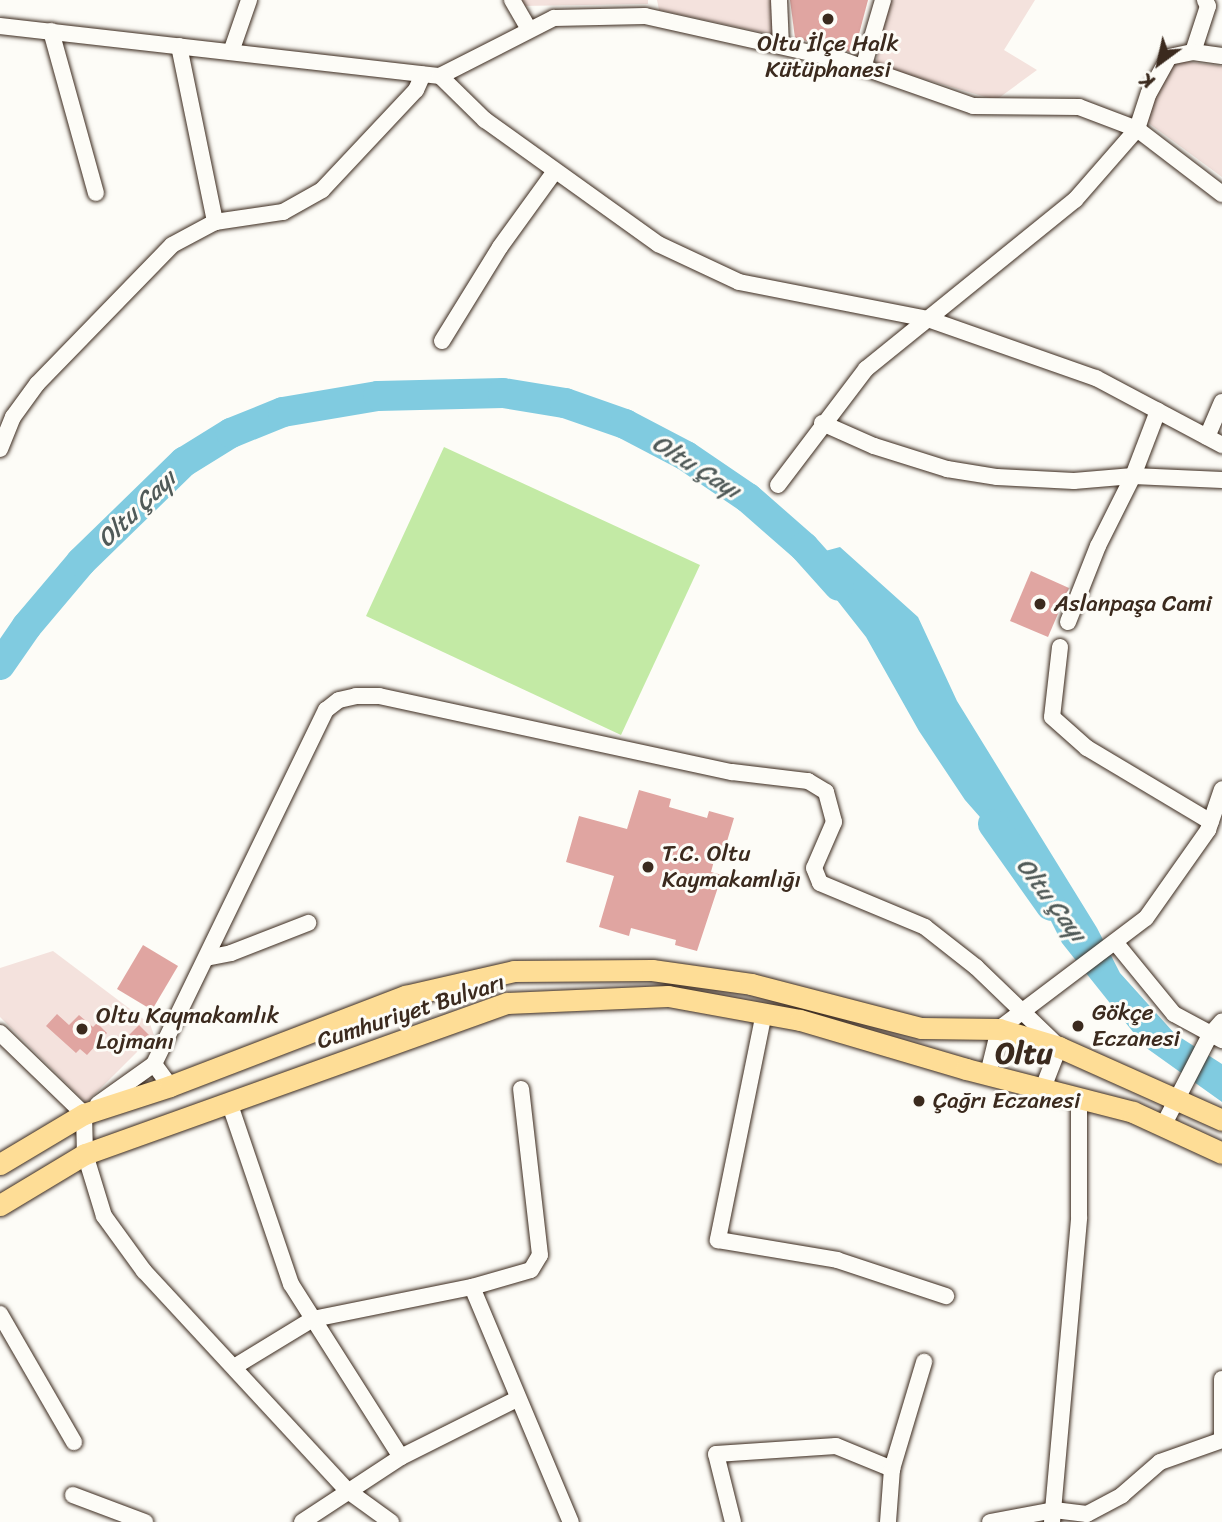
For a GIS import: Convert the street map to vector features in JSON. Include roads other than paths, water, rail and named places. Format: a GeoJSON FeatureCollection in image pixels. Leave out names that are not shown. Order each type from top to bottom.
{"type":"FeatureCollection","features":[{"type":"Feature","properties":{"kind":"main road","name":"Cumhuriyet Bulvarı"},"geometry":{"type":"LineString","coordinates":[[0,1164],[84,1114],[170,1086],[405,996],[514,971],[652,970],[751,984],[921,1028],[999,1030],[1059,1047],[1181,1089],[1222,1121]]}},
{"type":"Feature","properties":{"kind":"main road","name":"Cumhuriyet Bulvarı"},"geometry":{"type":"LineString","coordinates":[[0,1205],[85,1154],[507,1003],[668,996],[800,1020],[1133,1112],[1222,1153]]}},
{"type":"Feature","properties":{"kind":"street"},"geometry":{"type":"LineString","coordinates":[[231,52],[249,0]]}},
{"type":"Feature","properties":{"kind":"street"},"geometry":{"type":"LineString","coordinates":[[512,0],[529,29]]}},
{"type":"Feature","properties":{"kind":"street"},"geometry":{"type":"LineString","coordinates":[[779,0],[781,47]]}},
{"type":"Feature","properties":{"kind":"street"},"geometry":{"type":"LineString","coordinates":[[863,68],[883,0]]}},
{"type":"Feature","properties":{"kind":"street"},"geometry":{"type":"LineString","coordinates":[[1193,52],[1208,6],[1205,0]]}},
{"type":"Feature","properties":{"kind":"street"},"geometry":{"type":"LineString","coordinates":[[0,26],[440,76],[554,18],[645,16],[863,68],[972,106],[1079,107],[1137,130],[1222,194]]}},
{"type":"Feature","properties":{"kind":"street"},"geometry":{"type":"LineString","coordinates":[[51,31],[96,192]]}},
{"type":"Feature","properties":{"kind":"street"},"geometry":{"type":"LineString","coordinates":[[179,46],[215,222]]}},
{"type":"Feature","properties":{"kind":"street"},"geometry":{"type":"LineString","coordinates":[[778,485],[822,423],[866,369],[1075,200],[1137,130],[1149,93],[1168,57],[1193,52],[1222,55]]}},
{"type":"Feature","properties":{"kind":"street"},"geometry":{"type":"LineString","coordinates":[[0,449],[13,417],[37,384],[172,246],[215,222],[283,212],[322,190],[416,90],[423,74]]}},
{"type":"Feature","properties":{"kind":"street"},"geometry":{"type":"LineString","coordinates":[[440,76],[485,120],[658,244],[739,282],[928,319],[1096,378],[1222,445]]}},
{"type":"Feature","properties":{"kind":"street"},"geometry":{"type":"LineString","coordinates":[[442,341],[500,247],[555,171]]}},
{"type":"Feature","properties":{"kind":"street"},"geometry":{"type":"LineString","coordinates":[[1207,437],[1222,402]]}},
{"type":"Feature","properties":{"kind":"street"},"geometry":{"type":"LineString","coordinates":[[1068,622],[1098,546],[1133,476],[1158,411]]}},
{"type":"Feature","properties":{"kind":"street"},"geometry":{"type":"LineString","coordinates":[[822,423],[874,446],[947,469],[997,477],[1073,481],[1133,476],[1222,480]]}},
{"type":"Feature","properties":{"kind":"street"},"geometry":{"type":"LineString","coordinates":[[1060,647],[1052,717],[1087,748],[1209,826],[1222,839]]}},
{"type":"Feature","properties":{"kind":"street"},"geometry":{"type":"LineString","coordinates":[[84,1114],[154,1064],[326,710],[348,698],[379,696],[732,772],[808,781],[826,792],[834,822],[814,868],[820,883],[925,927],[976,967],[1024,1011],[1059,1047],[1043,1088]]}},
{"type":"Feature","properties":{"kind":"street"},"geometry":{"type":"LineString","coordinates":[[988,1074],[999,1030],[1075,975],[1146,918],[1209,826],[1222,789]]}},
{"type":"Feature","properties":{"kind":"street"},"geometry":{"type":"LineString","coordinates":[[206,958],[231,953],[308,923]]}},
{"type":"Feature","properties":{"kind":"street"},"geometry":{"type":"LineString","coordinates":[[1115,942],[1174,1014],[1216,1037]]}},
{"type":"Feature","properties":{"kind":"street"},"geometry":{"type":"LineString","coordinates":[[764,1013],[718,1240],[837,1260],[946,1296]]}},
{"type":"Feature","properties":{"kind":"street"},"geometry":{"type":"LineString","coordinates":[[1164,1126],[1181,1089],[1216,1037],[1222,1021]]}},
{"type":"Feature","properties":{"kind":"street"},"geometry":{"type":"LineString","coordinates":[[0,1033],[84,1114],[85,1154],[104,1216],[144,1271],[348,1491],[391,1522]]}},
{"type":"Feature","properties":{"kind":"street"},"geometry":{"type":"LineString","coordinates":[[154,1064],[170,1086]]}},
{"type":"Feature","properties":{"kind":"street"},"geometry":{"type":"LineString","coordinates":[[234,1367],[313,1319],[472,1287],[531,1270],[540,1255],[521,1089]]}},
{"type":"Feature","properties":{"kind":"street"},"geometry":{"type":"LineString","coordinates":[[1053,1516],[1079,1217],[1079,1097]]}},
{"type":"Feature","properties":{"kind":"street"},"geometry":{"type":"LineString","coordinates":[[229,1102],[291,1284],[401,1457]]}},
{"type":"Feature","properties":{"kind":"street"},"geometry":{"type":"LineString","coordinates":[[472,1287],[571,1522]]}},
{"type":"Feature","properties":{"kind":"street"},"geometry":{"type":"LineString","coordinates":[[0,1314],[74,1442]]}},
{"type":"Feature","properties":{"kind":"street"},"geometry":{"type":"LineString","coordinates":[[888,1522],[892,1469],[924,1362]]}},
{"type":"Feature","properties":{"kind":"street"},"geometry":{"type":"LineString","coordinates":[[990,1522],[1053,1516],[1089,1518],[1122,1495],[1160,1462],[1222,1440],[1222,1379]]}},
{"type":"Feature","properties":{"kind":"street"},"geometry":{"type":"LineString","coordinates":[[302,1522],[401,1457],[517,1399]]}},
{"type":"Feature","properties":{"kind":"street"},"geometry":{"type":"LineString","coordinates":[[733,1522],[716,1454],[836,1446],[892,1469]]}},
{"type":"Feature","properties":{"kind":"street"},"geometry":{"type":"LineString","coordinates":[[73,1495],[145,1522]]}},
{"type":"Feature","properties":{"kind":"water"},"geometry":{"type":"Polygon","coordinates":[[[840,547],[918,617],[957,701],[1097,928],[1120,973],[1175,1034],[1222,1064],[1222,1102],[1145,1047],[1062,943],[1024,867],[965,800],[919,731],[866,637],[803,557],[840,547]]]}},
{"type":"Feature","properties":{"kind":"waterway","name":"Oltu Çayı"},"geometry":{"type":"LineString","coordinates":[[0,665],[27,626],[81,562],[184,462],[231,433],[283,412],[378,396],[503,393],[565,403],[625,424],[686,456],[748,498],[804,547],[839,586]]}},
{"type":"Feature","properties":{"kind":"waterway","name":"Oltu Çayı"},"geometry":{"type":"LineString","coordinates":[[993,824],[1051,906]]}},
{"type":"Feature","properties":{"kind":"place","name":"Oltu İlçe Halk Kütüphanesi"},"geometry":{"type":"Point","coordinates":[828,19]}},
{"type":"Feature","properties":{"kind":"place","name":"Aslanpaşa Cami"},"geometry":{"type":"Point","coordinates":[1040,604]}},
{"type":"Feature","properties":{"kind":"place","name":"T.C. Oltu Kaymakamlığı"},"geometry":{"type":"Point","coordinates":[648,867]}},
{"type":"Feature","properties":{"kind":"place","name":"Gökçe Eczanesi"},"geometry":{"type":"Point","coordinates":[1078,1026]}},
{"type":"Feature","properties":{"kind":"place","name":"Oltu Kaymakamlık Lojmanı"},"geometry":{"type":"Point","coordinates":[82,1029]}},
{"type":"Feature","properties":{"kind":"place","name":"Çağrı Eczanesi"},"geometry":{"type":"Point","coordinates":[919,1101]}},
{"type":"Feature","properties":{"kind":"district","name":"Oltu"},"geometry":{"type":"Point","coordinates":[1024,1053]}}]}
